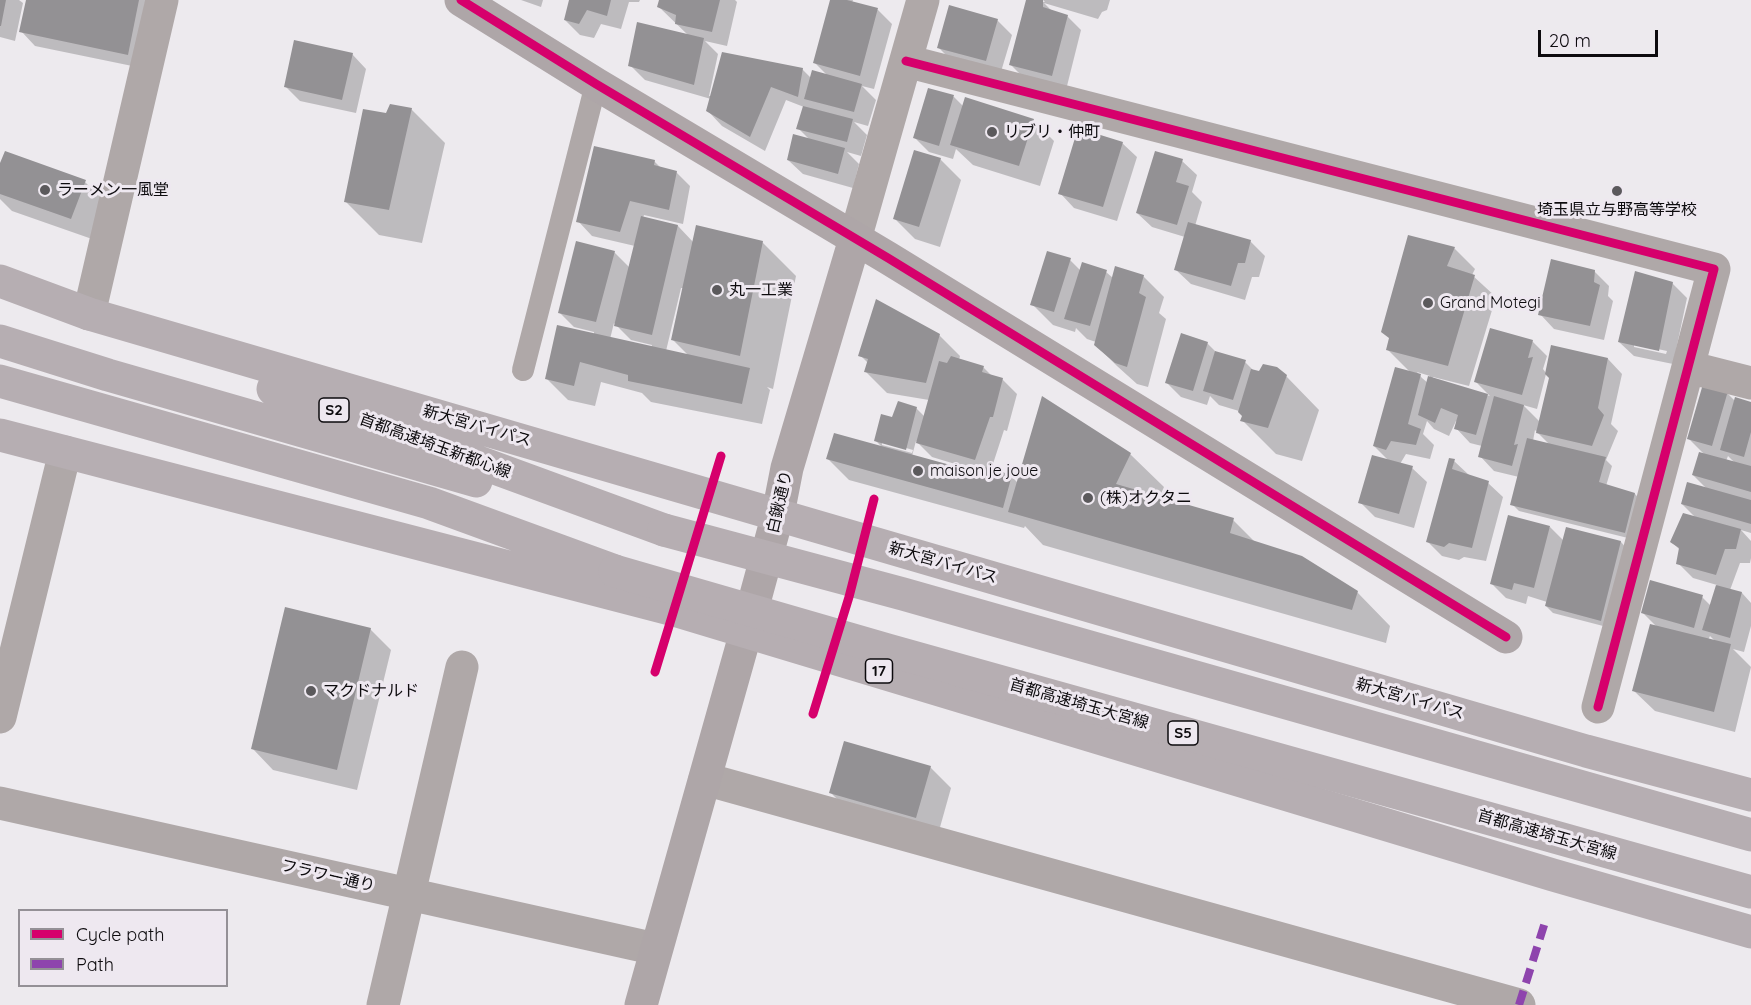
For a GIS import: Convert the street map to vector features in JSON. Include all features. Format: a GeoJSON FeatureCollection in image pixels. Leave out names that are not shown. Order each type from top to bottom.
{"type":"FeatureCollection","features":[{"type":"Feature","properties":{"kind":"highway","name":"新大宮バイパス"},"geometry":{"type":"LineString","coordinates":[[0,281],[89,314],[1586,751],[1751,795]]}},
{"type":"Feature","properties":{"kind":"highway","name":"首都高速埼玉新都心線"},"geometry":{"type":"LineString","coordinates":[[0,299],[361,418],[664,530]]}},
{"type":"Feature","properties":{"kind":"highway"},"geometry":{"type":"LineString","coordinates":[[0,341],[108,375],[438,471],[914,597],[1751,835]]}},
{"type":"Feature","properties":{"kind":"highway"},"geometry":{"type":"LineString","coordinates":[[0,381],[429,503],[615,571]]}},
{"type":"Feature","properties":{"kind":"highway"},"geometry":{"type":"LineString","coordinates":[[0,421],[330,506],[615,571]]}},
{"type":"Feature","properties":{"kind":"highway","name":"17"},"geometry":{"type":"LineString","coordinates":[[0,435],[674,610],[1751,932]]}},
{"type":"Feature","properties":{"kind":"highway","name":"首都高速埼玉大宮線"},"geometry":{"type":"LineString","coordinates":[[615,571],[900,654],[1751,892]]}},
{"type":"Feature","properties":{"kind":"street"},"geometry":{"type":"LineString","coordinates":[[89,314],[162,0]]}},
{"type":"Feature","properties":{"kind":"street"},"geometry":{"type":"LineString","coordinates":[[461,0],[596,84],[855,238],[1506,637]]}},
{"type":"Feature","properties":{"kind":"street","name":"白鍬通り"},"geometry":{"type":"LineString","coordinates":[[641,1005],[746,632],[788,468],[923,0]]}},
{"type":"Feature","properties":{"kind":"street"},"geometry":{"type":"LineString","coordinates":[[906,61],[1714,269],[1598,707]]}},
{"type":"Feature","properties":{"kind":"street"},"geometry":{"type":"LineString","coordinates":[[1688,367],[1751,383]]}},
{"type":"Feature","properties":{"kind":"street"},"geometry":{"type":"LineString","coordinates":[[0,717],[65,452]]}},
{"type":"Feature","properties":{"kind":"street"},"geometry":{"type":"LineString","coordinates":[[383,1005],[462,667]]}},
{"type":"Feature","properties":{"kind":"street"},"geometry":{"type":"LineString","coordinates":[[705,779],[1519,1005]]}},
{"type":"Feature","properties":{"kind":"street","name":"フラワー通り"},"geometry":{"type":"LineString","coordinates":[[0,803],[656,949]]}},
{"type":"Feature","properties":{"kind":"lane"},"geometry":{"type":"LineString","coordinates":[[523,370],[596,84]]}},
{"type":"Feature","properties":{"kind":"building"},"geometry":{"type":"Polygon","coordinates":[[[0,0],[6,0],[1,26],[0,26],[0,0]]]}},
{"type":"Feature","properties":{"kind":"building"},"geometry":{"type":"Polygon","coordinates":[[[26,0],[139,0],[128,55],[19,32],[26,0]]]}},
{"type":"Feature","properties":{"kind":"building"},"geometry":{"type":"Polygon","coordinates":[[[569,0],[611,0],[607,16],[587,10],[579,24],[564,20],[569,0]]]}},
{"type":"Feature","properties":{"kind":"building"},"geometry":{"type":"Polygon","coordinates":[[[659,0],[720,0],[712,32],[675,24],[676,15],[657,7],[659,0]]]}},
{"type":"Feature","properties":{"kind":"building"},"geometry":{"type":"Polygon","coordinates":[[[830,0],[847,0],[878,8],[860,76],[813,63],[830,0]]]}},
{"type":"Feature","properties":{"kind":"building"},"geometry":{"type":"Polygon","coordinates":[[[1026,0],[1043,0],[1043,7],[1068,15],[1052,76],[1009,65],[1026,0]]]}},
{"type":"Feature","properties":{"kind":"building"},"geometry":{"type":"Polygon","coordinates":[[[949,5],[998,19],[986,61],[937,48],[949,5]]]}},
{"type":"Feature","properties":{"kind":"building"},"geometry":{"type":"Polygon","coordinates":[[[637,22],[704,38],[694,85],[628,66],[637,22]]]}},
{"type":"Feature","properties":{"kind":"building"},"geometry":{"type":"Polygon","coordinates":[[[294,40],[353,53],[342,100],[284,87],[294,40]]]}},
{"type":"Feature","properties":{"kind":"building"},"geometry":{"type":"Polygon","coordinates":[[[722,52],[803,68],[798,97],[771,87],[750,137],[706,111],[722,52]]]}},
{"type":"Feature","properties":{"kind":"building"},"geometry":{"type":"Polygon","coordinates":[[[812,70],[862,84],[854,112],[804,99],[812,70]]]}},
{"type":"Feature","properties":{"kind":"building"},"geometry":{"type":"Polygon","coordinates":[[[928,88],[954,95],[939,146],[913,138],[928,88]]]}},
{"type":"Feature","properties":{"kind":"building","name":"リブリ・仲町"},"geometry":{"type":"Polygon","coordinates":[[[965,97],[1034,119],[1019,166],[950,145],[965,97]]]}},
{"type":"Feature","properties":{"kind":"building"},"geometry":{"type":"Polygon","coordinates":[[[390,104],[412,108],[389,210],[344,202],[363,109],[386,113],[390,104]]]}},
{"type":"Feature","properties":{"kind":"building"},"geometry":{"type":"Polygon","coordinates":[[[803,106],[853,119],[847,142],[796,129],[803,106]]]}},
{"type":"Feature","properties":{"kind":"building"},"geometry":{"type":"Polygon","coordinates":[[[1078,128],[1123,142],[1103,207],[1058,194],[1078,128]]]}},
{"type":"Feature","properties":{"kind":"building"},"geometry":{"type":"Polygon","coordinates":[[[793,134],[845,148],[838,174],[787,160],[793,134]]]}},
{"type":"Feature","properties":{"kind":"building"},"geometry":{"type":"Polygon","coordinates":[[[594,146],[655,160],[654,165],[677,171],[669,210],[630,201],[620,232],[576,222],[594,146]]]}},
{"type":"Feature","properties":{"kind":"building"},"geometry":{"type":"Polygon","coordinates":[[[914,150],[941,158],[919,227],[893,219],[914,150]]]}},
{"type":"Feature","properties":{"kind":"building"},"geometry":{"type":"Polygon","coordinates":[[[5,151],[86,180],[71,219],[0,194],[0,163],[5,151]]]}},
{"type":"Feature","properties":{"kind":"building"},"geometry":{"type":"Polygon","coordinates":[[[1155,151],[1183,159],[1176,182],[1189,186],[1177,225],[1136,213],[1155,151]]]}},
{"type":"Feature","properties":{"kind":"building"},"geometry":{"type":"Polygon","coordinates":[[[641,216],[678,225],[652,335],[614,326],[641,216]]]}},
{"type":"Feature","properties":{"kind":"building"},"geometry":{"type":"Polygon","coordinates":[[[1188,222],[1251,240],[1245,263],[1238,263],[1231,286],[1174,270],[1188,222]]]}},
{"type":"Feature","properties":{"kind":"building","name":"丸一工業"},"geometry":{"type":"Polygon","coordinates":[[[696,225],[763,241],[740,356],[671,340],[696,225]]]}},
{"type":"Feature","properties":{"kind":"building","name":"Grand Motegi"},"geometry":{"type":"Polygon","coordinates":[[[1408,235],[1455,247],[1447,266],[1475,275],[1448,366],[1386,350],[1389,338],[1381,332],[1408,235]]]}},
{"type":"Feature","properties":{"kind":"building"},"geometry":{"type":"Polygon","coordinates":[[[576,241],[615,251],[596,322],[558,313],[576,241]]]}},
{"type":"Feature","properties":{"kind":"building"},"geometry":{"type":"Polygon","coordinates":[[[1047,251],[1071,258],[1054,312],[1030,305],[1047,251]]]}},
{"type":"Feature","properties":{"kind":"building"},"geometry":{"type":"Polygon","coordinates":[[[1551,259],[1595,270],[1594,282],[1600,285],[1590,326],[1538,315],[1551,259]]]}},
{"type":"Feature","properties":{"kind":"building"},"geometry":{"type":"Polygon","coordinates":[[[1082,262],[1107,270],[1090,326],[1064,319],[1082,262]]]}},
{"type":"Feature","properties":{"kind":"building"},"geometry":{"type":"Polygon","coordinates":[[[1115,266],[1144,275],[1139,293],[1146,297],[1127,367],[1115,363],[1094,345],[1115,266]]]}},
{"type":"Feature","properties":{"kind":"building"},"geometry":{"type":"Polygon","coordinates":[[[1635,271],[1673,282],[1659,351],[1618,342],[1635,271]]]}},
{"type":"Feature","properties":{"kind":"building"},"geometry":{"type":"Polygon","coordinates":[[[876,299],[940,334],[926,383],[864,372],[868,359],[858,356],[876,299]]]}},
{"type":"Feature","properties":{"kind":"building"},"geometry":{"type":"Polygon","coordinates":[[[557,325],[750,368],[742,404],[628,381],[628,375],[580,362],[574,386],[545,379],[557,325]]]}},
{"type":"Feature","properties":{"kind":"building"},"geometry":{"type":"Polygon","coordinates":[[[1490,328],[1533,340],[1528,358],[1533,357],[1522,395],[1474,382],[1490,328]]]}},
{"type":"Feature","properties":{"kind":"building"},"geometry":{"type":"Polygon","coordinates":[[[1181,333],[1208,342],[1193,391],[1165,383],[1181,333]]]}},
{"type":"Feature","properties":{"kind":"building"},"geometry":{"type":"Polygon","coordinates":[[[1551,345],[1608,358],[1598,408],[1604,415],[1592,446],[1536,433],[1549,378],[1545,374],[1551,345]]]}},
{"type":"Feature","properties":{"kind":"building"},"geometry":{"type":"Polygon","coordinates":[[[1215,351],[1246,360],[1233,400],[1203,391],[1215,351]]]}},
{"type":"Feature","properties":{"kind":"building"},"geometry":{"type":"Polygon","coordinates":[[[951,356],[984,366],[982,372],[1003,378],[993,417],[990,417],[975,460],[916,443],[939,361],[947,363],[951,356]]]}},
{"type":"Feature","properties":{"kind":"building"},"geometry":{"type":"Polygon","coordinates":[[[1263,364],[1277,367],[1287,375],[1268,428],[1240,421],[1242,416],[1238,412],[1251,369],[1259,371],[1263,364]]]}},
{"type":"Feature","properties":{"kind":"building"},"geometry":{"type":"Polygon","coordinates":[[[1395,367],[1421,374],[1408,424],[1421,429],[1416,445],[1391,441],[1386,450],[1373,446],[1395,367]]]}},
{"type":"Feature","properties":{"kind":"building"},"geometry":{"type":"Polygon","coordinates":[[[1428,376],[1488,394],[1476,435],[1454,429],[1458,415],[1441,408],[1435,423],[1418,415],[1428,376]]]}},
{"type":"Feature","properties":{"kind":"building"},"geometry":{"type":"Polygon","coordinates":[[[1703,384],[1728,391],[1712,446],[1687,439],[1703,384]]]}},
{"type":"Feature","properties":{"kind":"building","name":"(株)オクタニ"},"geometry":{"type":"Polygon","coordinates":[[[1042,396],[1131,453],[1116,484],[1234,518],[1230,533],[1302,556],[1358,591],[1352,610],[1008,512],[1042,396]]]}},
{"type":"Feature","properties":{"kind":"building"},"geometry":{"type":"Polygon","coordinates":[[[1494,396],[1524,405],[1514,445],[1518,444],[1512,466],[1478,457],[1494,396]]]}},
{"type":"Feature","properties":{"kind":"building"},"geometry":{"type":"Polygon","coordinates":[[[1735,397],[1751,402],[1751,432],[1744,457],[1720,450],[1735,397]]]}},
{"type":"Feature","properties":{"kind":"building"},"geometry":{"type":"Polygon","coordinates":[[[898,401],[917,407],[906,450],[874,441],[881,414],[892,417],[898,401]]]}},
{"type":"Feature","properties":{"kind":"building","name":"maison je joue"},"geometry":{"type":"Polygon","coordinates":[[[834,433],[983,474],[985,467],[1012,475],[1003,508],[826,459],[834,433]]]}},
{"type":"Feature","properties":{"kind":"building"},"geometry":{"type":"Polygon","coordinates":[[[1527,438],[1606,457],[1599,482],[1635,493],[1625,533],[1510,505],[1527,438]]]}},
{"type":"Feature","properties":{"kind":"building"},"geometry":{"type":"Polygon","coordinates":[[[1699,452],[1751,466],[1751,492],[1692,475],[1699,452]]]}},
{"type":"Feature","properties":{"kind":"building"},"geometry":{"type":"Polygon","coordinates":[[[1372,455],[1413,466],[1399,514],[1358,503],[1372,455]]]}},
{"type":"Feature","properties":{"kind":"building"},"geometry":{"type":"Polygon","coordinates":[[[1449,458],[1455,459],[1452,469],[1489,481],[1472,548],[1449,543],[1444,547],[1426,542],[1449,458]]]}},
{"type":"Feature","properties":{"kind":"building"},"geometry":{"type":"Polygon","coordinates":[[[1687,482],[1751,500],[1751,524],[1681,504],[1687,482]]]}},
{"type":"Feature","properties":{"kind":"building"},"geometry":{"type":"Polygon","coordinates":[[[1683,513],[1741,529],[1736,549],[1725,549],[1716,575],[1676,564],[1679,548],[1670,542],[1683,513]]]}},
{"type":"Feature","properties":{"kind":"building"},"geometry":{"type":"Polygon","coordinates":[[[1508,515],[1550,526],[1534,588],[1514,583],[1512,590],[1490,584],[1508,515]]]}},
{"type":"Feature","properties":{"kind":"building"},"geometry":{"type":"Polygon","coordinates":[[[1566,527],[1621,541],[1601,621],[1545,606],[1566,527]]]}},
{"type":"Feature","properties":{"kind":"building"},"geometry":{"type":"Polygon","coordinates":[[[1650,580],[1703,595],[1694,628],[1641,613],[1650,580]]]}},
{"type":"Feature","properties":{"kind":"building"},"geometry":{"type":"Polygon","coordinates":[[[1716,585],[1742,592],[1730,638],[1702,630],[1716,585]]]}},
{"type":"Feature","properties":{"kind":"building"},"geometry":{"type":"Polygon","coordinates":[[[285,607],[371,628],[337,770],[251,749],[285,607]]]}},
{"type":"Feature","properties":{"kind":"building"},"geometry":{"type":"Polygon","coordinates":[[[1650,624],[1731,644],[1714,712],[1632,691],[1650,624]]]}},
{"type":"Feature","properties":{"kind":"building"},"geometry":{"type":"Polygon","coordinates":[[[844,741],[931,766],[916,818],[829,793],[844,741]]]}},
{"type":"Feature","properties":{"kind":"marked path"},"geometry":{"type":"LineString","coordinates":[[1519,1005],[1546,919]]}},
{"type":"Feature","properties":{"kind":"cycle path"},"geometry":{"type":"LineString","coordinates":[[461,0],[596,84],[888,258],[1506,637]]}},
{"type":"Feature","properties":{"kind":"cycle path"},"geometry":{"type":"LineString","coordinates":[[906,61],[1714,269],[1598,707]]}},
{"type":"Feature","properties":{"kind":"cycle path"},"geometry":{"type":"LineString","coordinates":[[655,672],[721,456]]}},
{"type":"Feature","properties":{"kind":"cycle path"},"geometry":{"type":"LineString","coordinates":[[813,714],[849,597],[874,499]]}},
{"type":"Feature","properties":{"kind":"place","name":"リブリ・仲町"},"geometry":{"type":"Point","coordinates":[992,132]}},
{"type":"Feature","properties":{"kind":"place","name":"ラーメン一風堂"},"geometry":{"type":"Point","coordinates":[45,190]}},
{"type":"Feature","properties":{"kind":"place","name":"埼玉県立与野高等学校"},"geometry":{"type":"Point","coordinates":[1617,191]}},
{"type":"Feature","properties":{"kind":"place","name":"丸一工業"},"geometry":{"type":"Point","coordinates":[717,290]}},
{"type":"Feature","properties":{"kind":"place","name":"Grand Motegi"},"geometry":{"type":"Point","coordinates":[1428,303]}},
{"type":"Feature","properties":{"kind":"place","name":"maison je joue"},"geometry":{"type":"Point","coordinates":[918,471]}},
{"type":"Feature","properties":{"kind":"place","name":"(株)オクタニ"},"geometry":{"type":"Point","coordinates":[1088,498]}},
{"type":"Feature","properties":{"kind":"place","name":"マクドナルド"},"geometry":{"type":"Point","coordinates":[311,691]}}]}
